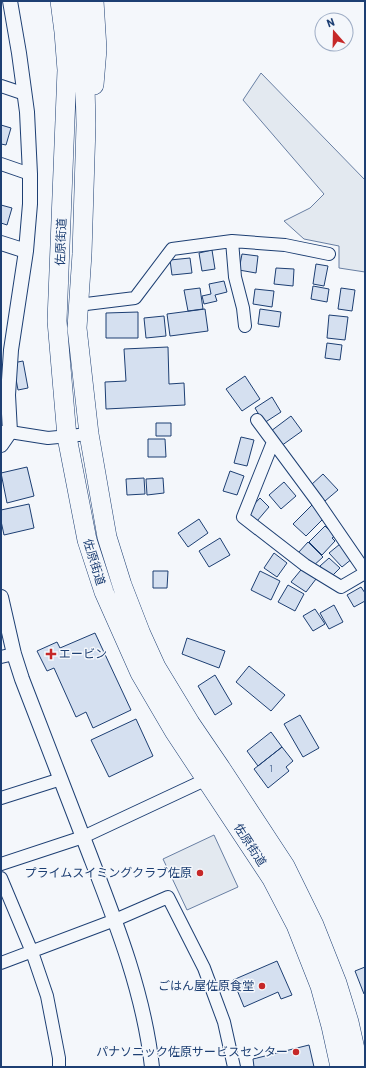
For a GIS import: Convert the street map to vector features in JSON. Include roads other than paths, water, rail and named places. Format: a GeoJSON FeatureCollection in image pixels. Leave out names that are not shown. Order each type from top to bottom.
{"type":"FeatureCollection","features":[{"type":"Feature","properties":{"kind":"highway"},"geometry":{"type":"LineString","coordinates":[[46,1],[56,48],[66,114]]}},
{"type":"Feature","properties":{"kind":"highway","name":"佐原街道"},"geometry":{"type":"LineString","coordinates":[[60,1],[67,70],[57,321],[67,437],[86,540],[104,592],[140,673],[174,731],[272,879],[296,925],[320,986],[340,1067]]}},
{"type":"Feature","properties":{"kind":"highway","name":"佐原街道"},"geometry":{"type":"LineString","coordinates":[[77,1],[85,85],[86,125],[82,254],[77,328],[89,434],[107,538],[122,585],[141,634],[156,667],[190,723],[285,866],[314,925],[337,983],[350,1028],[358,1067]]}},
{"type":"Feature","properties":{"kind":"highway"},"geometry":{"type":"LineString","coordinates":[[86,125],[94,89],[97,49],[94,1]]}},
{"type":"Feature","properties":{"kind":"street"},"geometry":{"type":"LineString","coordinates":[[1,445],[6,432],[8,395],[6,348],[26,251],[30,204],[30,174],[25,94],[8,9]]}},
{"type":"Feature","properties":{"kind":"street"},"geometry":{"type":"LineString","coordinates":[[1,86],[25,94]]}},
{"type":"Feature","properties":{"kind":"street"},"geometry":{"type":"LineString","coordinates":[[1,164],[30,174]]}},
{"type":"Feature","properties":{"kind":"street"},"geometry":{"type":"LineString","coordinates":[[232,241],[235,277],[243,308],[245,326]]}},
{"type":"Feature","properties":{"kind":"street"},"geometry":{"type":"LineString","coordinates":[[78,305],[135,298],[172,249],[232,241],[285,245],[329,254]]}},
{"type":"Feature","properties":{"kind":"street"},"geometry":{"type":"LineString","coordinates":[[1,243],[26,251]]}},
{"type":"Feature","properties":{"kind":"street"},"geometry":{"type":"LineString","coordinates":[[257,420],[317,501],[365,572],[341,587],[305,565],[243,517],[273,442]]}},
{"type":"Feature","properties":{"kind":"street"},"geometry":{"type":"LineString","coordinates":[[6,432],[48,438],[89,434]]}},
{"type":"Feature","properties":{"kind":"street"},"geometry":{"type":"LineString","coordinates":[[1,597],[8,656],[22,679],[115,920],[138,994],[149,1042],[152,1067]]}},
{"type":"Feature","properties":{"kind":"street"},"geometry":{"type":"LineString","coordinates":[[1,798],[61,778]]}},
{"type":"Feature","properties":{"kind":"street"},"geometry":{"type":"LineString","coordinates":[[1,864],[83,837],[207,780]]}},
{"type":"Feature","properties":{"kind":"street"},"geometry":{"type":"LineString","coordinates":[[1,878],[32,952],[47,996],[59,1058],[59,1067]]}},
{"type":"Feature","properties":{"kind":"street"},"geometry":{"type":"LineString","coordinates":[[1,963],[115,920],[168,897],[204,968],[224,1022],[234,1067]]}},
{"type":"Feature","properties":{"kind":"place","name":"エービン"},"geometry":{"type":"Point","coordinates":[51,654]}},
{"type":"Feature","properties":{"kind":"place","name":"プライムスイミングクラブ佐原"},"geometry":{"type":"Point","coordinates":[200,873]}},
{"type":"Feature","properties":{"kind":"place","name":"ごはん屋佐原食堂"},"geometry":{"type":"Point","coordinates":[262,986]}},
{"type":"Feature","properties":{"kind":"place","name":"パナソニック佐原サービスセンター"},"geometry":{"type":"Point","coordinates":[296,1052]}}]}
